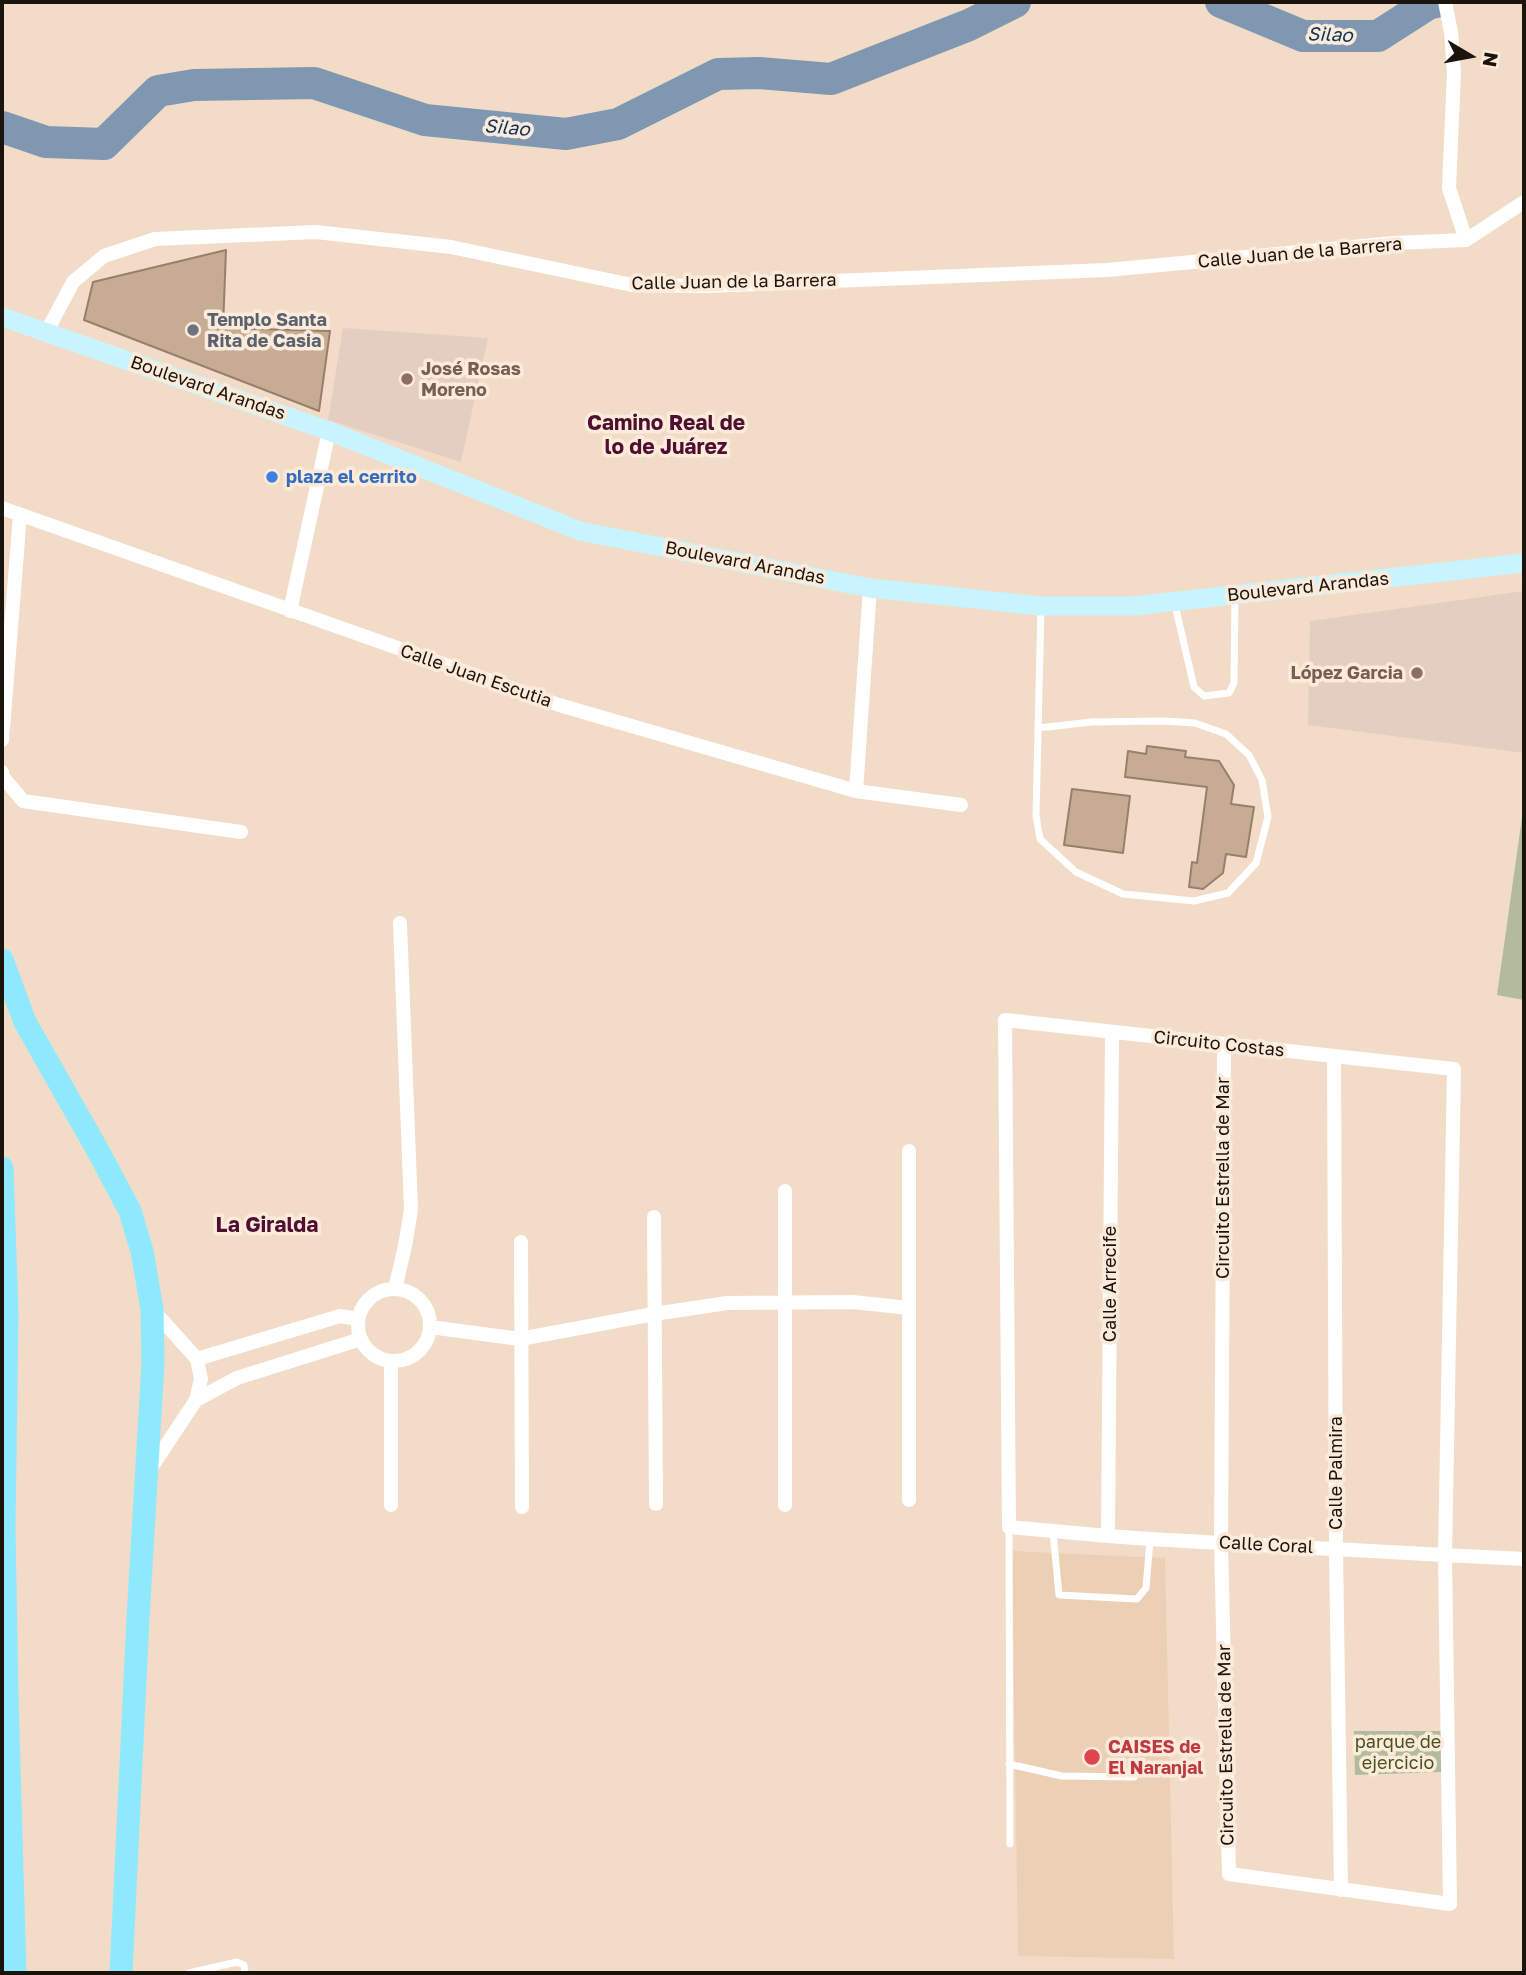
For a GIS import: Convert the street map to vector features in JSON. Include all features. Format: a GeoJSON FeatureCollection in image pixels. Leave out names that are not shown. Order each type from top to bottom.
{"type":"FeatureCollection","features":[{"type":"Feature","properties":{"kind":"main road","name":"Boulevard Arandas"},"geometry":{"type":"LineString","coordinates":[[2,317],[329,431],[580,531],[870,588],[1041,606],[1133,606],[1524,564]]}},
{"type":"Feature","properties":{"kind":"main road"},"geometry":{"type":"LineString","coordinates":[[2,960],[25,1022],[130,1211],[142,1251],[152,1309],[153,1363],[121,1973]]}},
{"type":"Feature","properties":{"kind":"main road"},"geometry":{"type":"LineString","coordinates":[[2,1168],[7,1313],[4,1528],[15,1973]]}},
{"type":"Feature","properties":{"kind":"street"},"geometry":{"type":"LineString","coordinates":[[1445,2],[1451,32],[1454,72],[1449,188],[1466,240],[1524,202]]}},
{"type":"Feature","properties":{"kind":"street","name":"Calle Juan de la Barrera"},"geometry":{"type":"LineString","coordinates":[[47,331],[73,282],[104,256],[155,239],[316,232],[451,247],[632,285],[695,286],[1107,270],[1395,243],[1466,240]]}},
{"type":"Feature","properties":{"kind":"street"},"geometry":{"type":"LineString","coordinates":[[290,611],[329,431]]}},
{"type":"Feature","properties":{"kind":"street","name":"Calle Juan Escutia"},"geometry":{"type":"LineString","coordinates":[[2,508],[559,705],[856,791],[961,805]]}},
{"type":"Feature","properties":{"kind":"street"},"geometry":{"type":"LineString","coordinates":[[2,740],[20,515]]}},
{"type":"Feature","properties":{"kind":"street"},"geometry":{"type":"LineString","coordinates":[[856,791],[870,588]]}},
{"type":"Feature","properties":{"kind":"street"},"geometry":{"type":"LineString","coordinates":[[2,774],[23,801],[241,832]]}},
{"type":"Feature","properties":{"kind":"street"},"geometry":{"type":"LineString","coordinates":[[395,1289],[411,1210],[400,923]]}},
{"type":"Feature","properties":{"kind":"street","name":"Circuito Costas"},"geometry":{"type":"LineString","coordinates":[[1009,1527],[1005,1020],[1454,1069],[1445,1555]]}},
{"type":"Feature","properties":{"kind":"street","name":"Calle Arrecife"},"geometry":{"type":"LineString","coordinates":[[1108,1536],[1112,1032]]}},
{"type":"Feature","properties":{"kind":"street","name":"Circuito Estrella de Mar"},"geometry":{"type":"LineString","coordinates":[[1224,1044],[1221,1543],[1229,1874],[1450,1904],[1445,1555]]}},
{"type":"Feature","properties":{"kind":"street","name":"Calle Palmira"},"geometry":{"type":"LineString","coordinates":[[1334,1056],[1336,1549],[1341,1890]]}},
{"type":"Feature","properties":{"kind":"street"},"geometry":{"type":"LineString","coordinates":[[909,1151],[909,1500]]}},
{"type":"Feature","properties":{"kind":"street"},"geometry":{"type":"LineString","coordinates":[[785,1191],[786,1505]]}},
{"type":"Feature","properties":{"kind":"street"},"geometry":{"type":"LineString","coordinates":[[654,1217],[656,1504]]}},
{"type":"Feature","properties":{"kind":"street"},"geometry":{"type":"LineString","coordinates":[[521,1242],[522,1507]]}},
{"type":"Feature","properties":{"kind":"street"},"geometry":{"type":"LineString","coordinates":[[395,1289],[412,1294],[424,1305],[430,1327],[428,1338],[419,1351],[406,1359],[391,1362],[366,1349],[361,1339],[358,1319],[365,1303],[378,1292],[395,1289]]}},
{"type":"Feature","properties":{"kind":"street"},"geometry":{"type":"LineString","coordinates":[[430,1327],[520,1339],[727,1303],[853,1302],[909,1308]]}},
{"type":"Feature","properties":{"kind":"street"},"geometry":{"type":"LineString","coordinates":[[145,1477],[196,1400],[201,1379],[197,1359],[152,1309]]}},
{"type":"Feature","properties":{"kind":"street"},"geometry":{"type":"LineString","coordinates":[[197,1359],[340,1315],[358,1319]]}},
{"type":"Feature","properties":{"kind":"street"},"geometry":{"type":"LineString","coordinates":[[196,1400],[237,1378],[361,1339]]}},
{"type":"Feature","properties":{"kind":"street"},"geometry":{"type":"LineString","coordinates":[[391,1362],[391,1505]]}},
{"type":"Feature","properties":{"kind":"street","name":"Calle Coral"},"geometry":{"type":"LineString","coordinates":[[1009,1527],[1150,1539],[1524,1559]]}},
{"type":"Feature","properties":{"kind":"lane"},"geometry":{"type":"LineString","coordinates":[[1174,601],[1194,687],[1204,696],[1229,693],[1234,683],[1235,595]]}},
{"type":"Feature","properties":{"kind":"lane"},"geometry":{"type":"LineString","coordinates":[[1038,728],[1092,722],[1163,721],[1195,723],[1226,734],[1249,755],[1262,780],[1268,817],[1256,863],[1228,893],[1194,901],[1123,894],[1076,872],[1040,839],[1036,816],[1038,728],[1041,606]]}},
{"type":"Feature","properties":{"kind":"lane"},"geometry":{"type":"LineString","coordinates":[[1009,1527],[1010,1844]]}},
{"type":"Feature","properties":{"kind":"lane"},"geometry":{"type":"LineString","coordinates":[[1053,1531],[1059,1595],[1137,1599],[1146,1588],[1150,1539]]}},
{"type":"Feature","properties":{"kind":"lane"},"geometry":{"type":"LineString","coordinates":[[1009,1764],[1062,1776],[1134,1777]]}},
{"type":"Feature","properties":{"kind":"lane"},"geometry":{"type":"LineString","coordinates":[[189,1973],[237,1962],[244,1965],[245,1973]]}},
{"type":"Feature","properties":{"kind":"shaded area","name":"José Rosas Moreno"},"geometry":{"type":"Polygon","coordinates":[[[343,328],[488,338],[461,462],[328,420],[343,328]]]}},
{"type":"Feature","properties":{"kind":"shaded area","name":"López Garcia"},"geometry":{"type":"Polygon","coordinates":[[[1524,591],[1524,753],[1308,725],[1310,621],[1524,591]]]}},
{"type":"Feature","properties":{"kind":"shaded area","name":"CAISES de El Naranjal"},"geometry":{"type":"Polygon","coordinates":[[[1012,1551],[1165,1556],[1174,1959],[1018,1956],[1012,1551]]]}},
{"type":"Feature","properties":{"kind":"green space"},"geometry":{"type":"Polygon","coordinates":[[[1524,803],[1524,1000],[1497,995],[1524,803]]]}},
{"type":"Feature","properties":{"kind":"green space","name":"parque de ejercicio"},"geometry":{"type":"Polygon","coordinates":[[[1354,1731],[1441,1731],[1441,1772],[1355,1775],[1354,1731]]]}},
{"type":"Feature","properties":{"kind":"building","name":"Templo Santa Rita de Casia"},"geometry":{"type":"Polygon","coordinates":[[[226,250],[223,328],[330,331],[319,411],[84,320],[93,282],[226,250]]]}},
{"type":"Feature","properties":{"kind":"building"},"geometry":{"type":"Polygon","coordinates":[[[1147,746],[1186,751],[1185,757],[1219,761],[1234,785],[1231,804],[1254,807],[1246,857],[1226,854],[1223,873],[1203,889],[1189,887],[1192,862],[1197,863],[1207,787],[1125,777],[1128,751],[1146,754],[1147,746]]]}},
{"type":"Feature","properties":{"kind":"building"},"geometry":{"type":"Polygon","coordinates":[[[1072,789],[1130,796],[1123,853],[1064,845],[1072,789]]]}},
{"type":"Feature","properties":{"kind":"waterway","name":"Silao"},"geometry":{"type":"LineString","coordinates":[[2,127],[46,142],[104,144],[158,91],[194,85],[314,83],[425,120],[566,134],[618,124],[718,74],[759,73],[831,79],[969,25],[1015,2]]}},
{"type":"Feature","properties":{"kind":"waterway","name":"Silao"},"geometry":{"type":"LineString","coordinates":[[1221,2],[1303,36],[1378,36],[1428,4],[1436,2]]}},
{"type":"Feature","properties":{"kind":"place","name":"Templo Santa Rita de Casia"},"geometry":{"type":"Point","coordinates":[193,330]}},
{"type":"Feature","properties":{"kind":"place","name":"José Rosas Moreno"},"geometry":{"type":"Point","coordinates":[407,379]}},
{"type":"Feature","properties":{"kind":"place","name":"plaza el cerrito"},"geometry":{"type":"Point","coordinates":[272,477]}},
{"type":"Feature","properties":{"kind":"place","name":"López Garcia"},"geometry":{"type":"Point","coordinates":[1417,673]}},
{"type":"Feature","properties":{"kind":"place","name":"CAISES de El Naranjal"},"geometry":{"type":"Point","coordinates":[1092,1757]}},
{"type":"Feature","properties":{"kind":"district","name":"Camino Real de lo de Juárez"},"geometry":{"type":"Point","coordinates":[666,435]}},
{"type":"Feature","properties":{"kind":"district","name":"La Giralda"},"geometry":{"type":"Point","coordinates":[267,1225]}}]}
